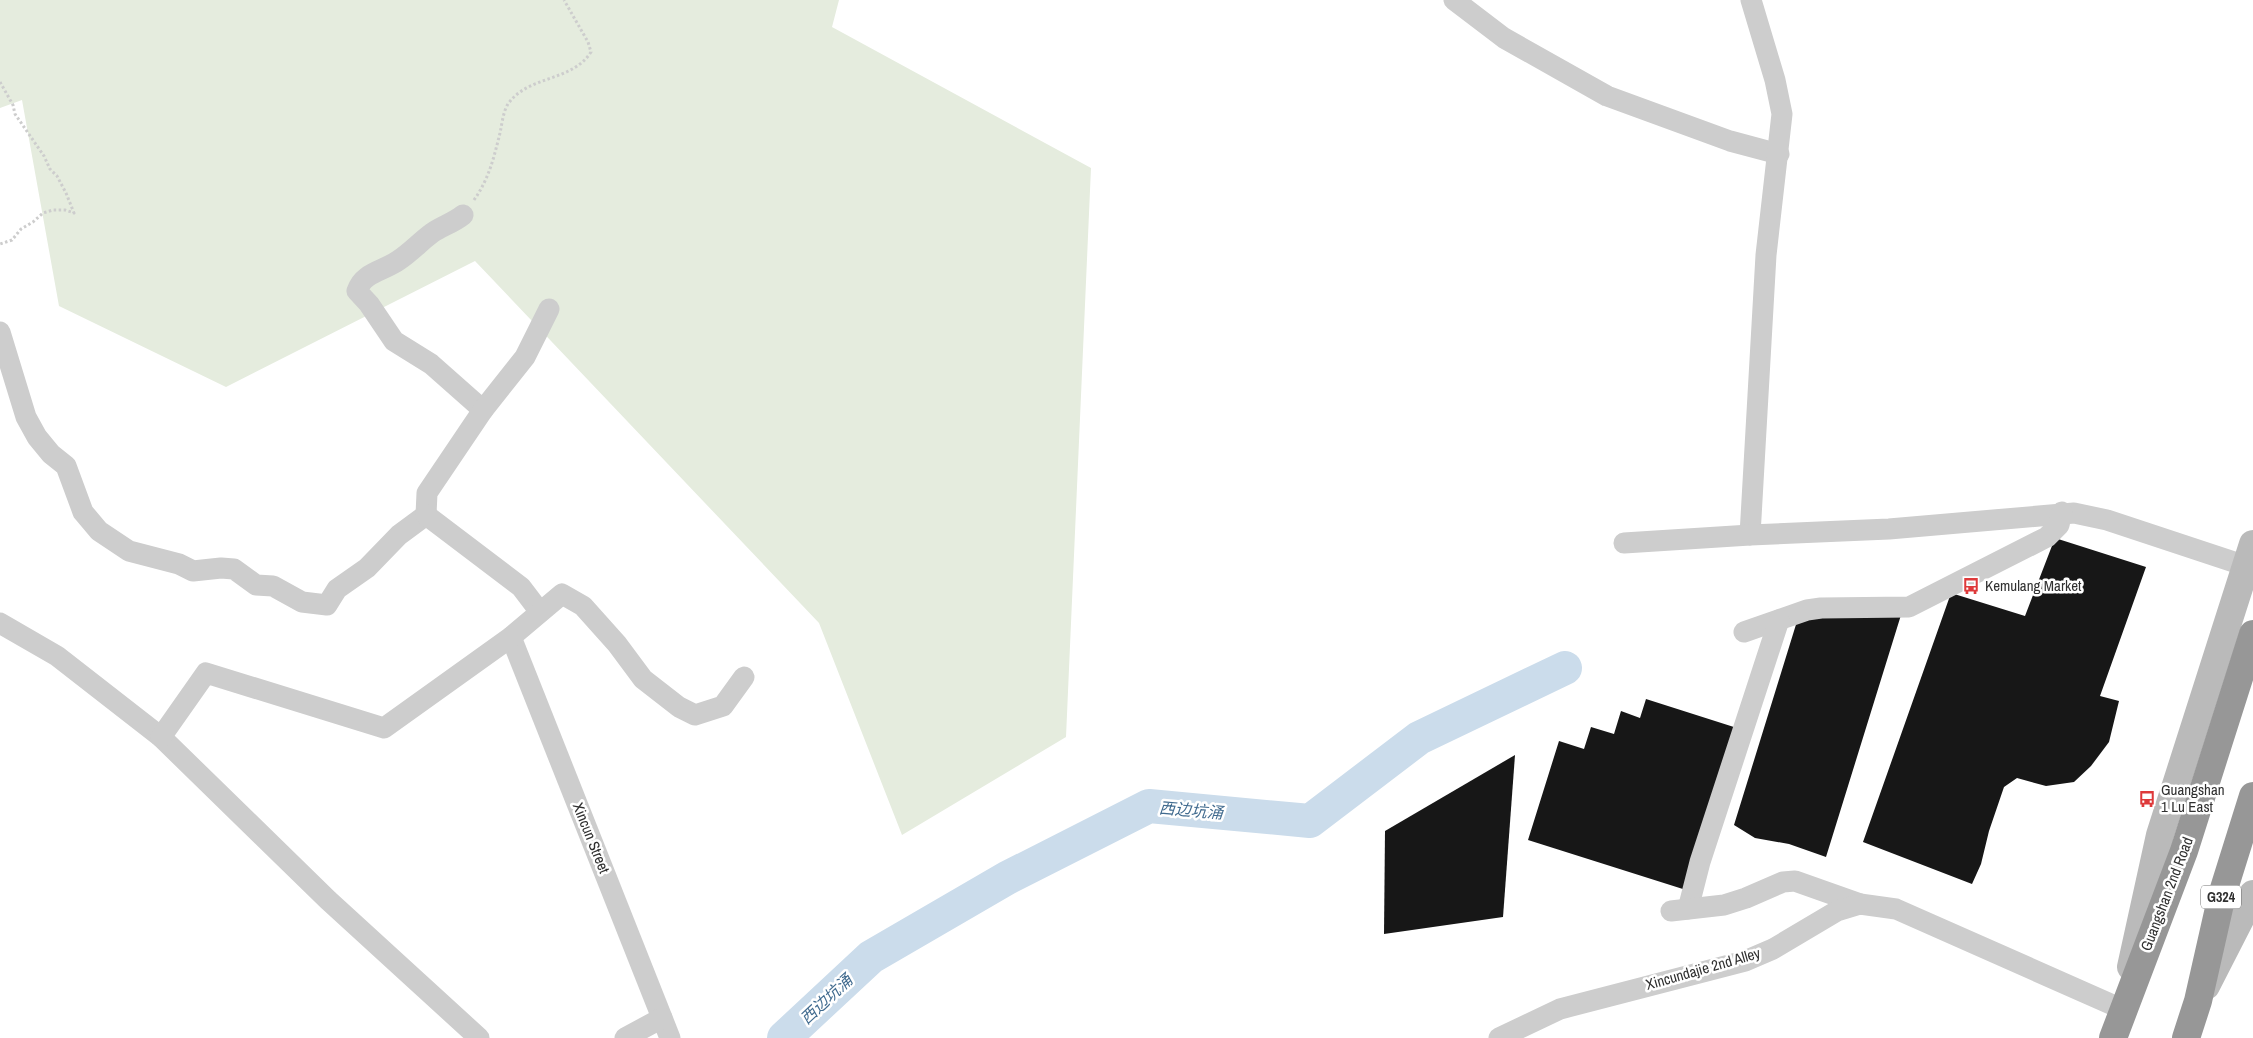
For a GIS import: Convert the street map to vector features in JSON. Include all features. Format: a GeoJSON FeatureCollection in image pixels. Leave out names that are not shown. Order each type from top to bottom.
{"type":"FeatureCollection","features":[{"type":"Feature","properties":{"kind":"highway","name":"Guangshan 2nd Road"},"geometry":{"type":"LineString","coordinates":[[2113,1038],[2122,1009],[2184,851],[2253,634]]}},
{"type":"Feature","properties":{"kind":"highway","name":"G324"},"geometry":{"type":"LineString","coordinates":[[2186,1038],[2198,1001],[2222,895],[2253,796]]}},
{"type":"Feature","properties":{"kind":"street"},"geometry":{"type":"LineString","coordinates":[[1454,0],[1504,38],[1606,96],[1730,141],[1779,154]]}},
{"type":"Feature","properties":{"kind":"street"},"geometry":{"type":"LineString","coordinates":[[1750,535],[1766,255],[1779,154],[1782,114],[1775,80],[1751,0]]}},
{"type":"Feature","properties":{"kind":"street"},"geometry":{"type":"LineString","coordinates":[[462,215],[435,231],[400,260],[369,275],[360,282],[357,291],[369,304],[394,341],[431,364],[483,410]]}},
{"type":"Feature","properties":{"kind":"street"},"geometry":{"type":"LineString","coordinates":[[426,515],[427,493],[483,410],[525,357],[549,309]]}},
{"type":"Feature","properties":{"kind":"street"},"geometry":{"type":"LineString","coordinates":[[0,332],[18,396],[26,417],[37,437],[51,454],[66,466],[84,512],[99,531],[129,551],[179,564],[193,571],[221,568],[234,569],[256,585],[273,586],[302,602],[327,605],[337,589],[367,568],[399,535],[426,515]]}},
{"type":"Feature","properties":{"kind":"street"},"geometry":{"type":"LineString","coordinates":[[1744,632],[1821,608],[1909,607],[2047,537],[2059,524],[2062,512]]}},
{"type":"Feature","properties":{"kind":"street"},"geometry":{"type":"LineString","coordinates":[[1624,543],[1889,529],[2062,512],[2099,518],[2249,555],[2160,835],[2122,1009]]}},
{"type":"Feature","properties":{"kind":"street"},"geometry":{"type":"LineString","coordinates":[[426,515],[521,587],[540,612]]}},
{"type":"Feature","properties":{"kind":"street"},"geometry":{"type":"LineString","coordinates":[[161,737],[206,673],[384,728],[511,638],[562,594],[584,606],[617,644],[643,679],[679,707],[695,715],[723,706],[744,677]]}},
{"type":"Feature","properties":{"kind":"street"},"geometry":{"type":"LineString","coordinates":[[1779,620],[1700,862],[1679,910],[1724,905],[1783,882],[1795,882],[1860,904]]}},
{"type":"Feature","properties":{"kind":"street"},"geometry":{"type":"LineString","coordinates":[[0,623],[56,656],[161,737],[328,900],[479,1038]]}},
{"type":"Feature","properties":{"kind":"street","name":"Xincun Street"},"geometry":{"type":"LineString","coordinates":[[511,638],[670,1038]]}},
{"type":"Feature","properties":{"kind":"street"},"geometry":{"type":"LineString","coordinates":[[2198,1001],[2253,894]]}},
{"type":"Feature","properties":{"kind":"street","name":"Xincundajie 2nd Alley"},"geometry":{"type":"LineString","coordinates":[[1500,1038],[1560,1009],[1745,961],[1773,949],[1823,917],[1860,904],[1896,909],[2122,1009]]}},
{"type":"Feature","properties":{"kind":"street"},"geometry":{"type":"LineString","coordinates":[[625,1038],[662,1018]]}},
{"type":"Feature","properties":{"kind":"path"},"geometry":{"type":"LineString","coordinates":[[462,215],[487,179],[508,103],[531,85],[574,69],[585,61],[590,52],[588,42],[564,0]]}},
{"type":"Feature","properties":{"kind":"path"},"geometry":{"type":"LineString","coordinates":[[0,82],[13,105],[15,114],[66,193],[74,213],[65,210],[54,210],[43,214],[21,229],[12,240],[0,244]]}},
{"type":"Feature","properties":{"kind":"shaded area"},"geometry":{"type":"Polygon","coordinates":[[[0,0],[839,0],[832,27],[1091,168],[1066,737],[902,835],[819,623],[475,261],[226,387],[59,306],[22,100],[0,108],[0,0]]]}},
{"type":"Feature","properties":{"kind":"building"},"geometry":{"type":"Polygon","coordinates":[[[2055,538],[2146,567],[2100,696],[2119,701],[2109,742],[2091,766],[2074,782],[2046,786],[2017,778],[2004,787],[1989,831],[1981,864],[1972,884],[1863,842],[1951,593],[2025,616],[2055,538]]]}},
{"type":"Feature","properties":{"kind":"building"},"geometry":{"type":"Polygon","coordinates":[[[1901,615],[1826,857],[1789,844],[1755,838],[1734,825],[1798,618],[1901,615]]]}},
{"type":"Feature","properties":{"kind":"building"},"geometry":{"type":"Polygon","coordinates":[[[1646,699],[1737,728],[1686,890],[1528,840],[1559,741],[1584,749],[1591,727],[1614,734],[1621,711],[1640,718],[1646,699]]]}},
{"type":"Feature","properties":{"kind":"building"},"geometry":{"type":"Polygon","coordinates":[[[1515,755],[1503,917],[1384,934],[1385,831],[1515,755]]]}},
{"type":"Feature","properties":{"kind":"waterway","name":"西边坑涌"},"geometry":{"type":"LineString","coordinates":[[784,1038],[871,957],[1007,878],[1149,806],[1310,821],[1419,738],[1565,668]]}},
{"type":"Feature","properties":{"kind":"place","name":"Kemulang Market"},"geometry":{"type":"Point","coordinates":[1971,586]}},
{"type":"Feature","properties":{"kind":"place","name":"Guangshan 1 Lu East"},"geometry":{"type":"Point","coordinates":[2147,799]}}]}
